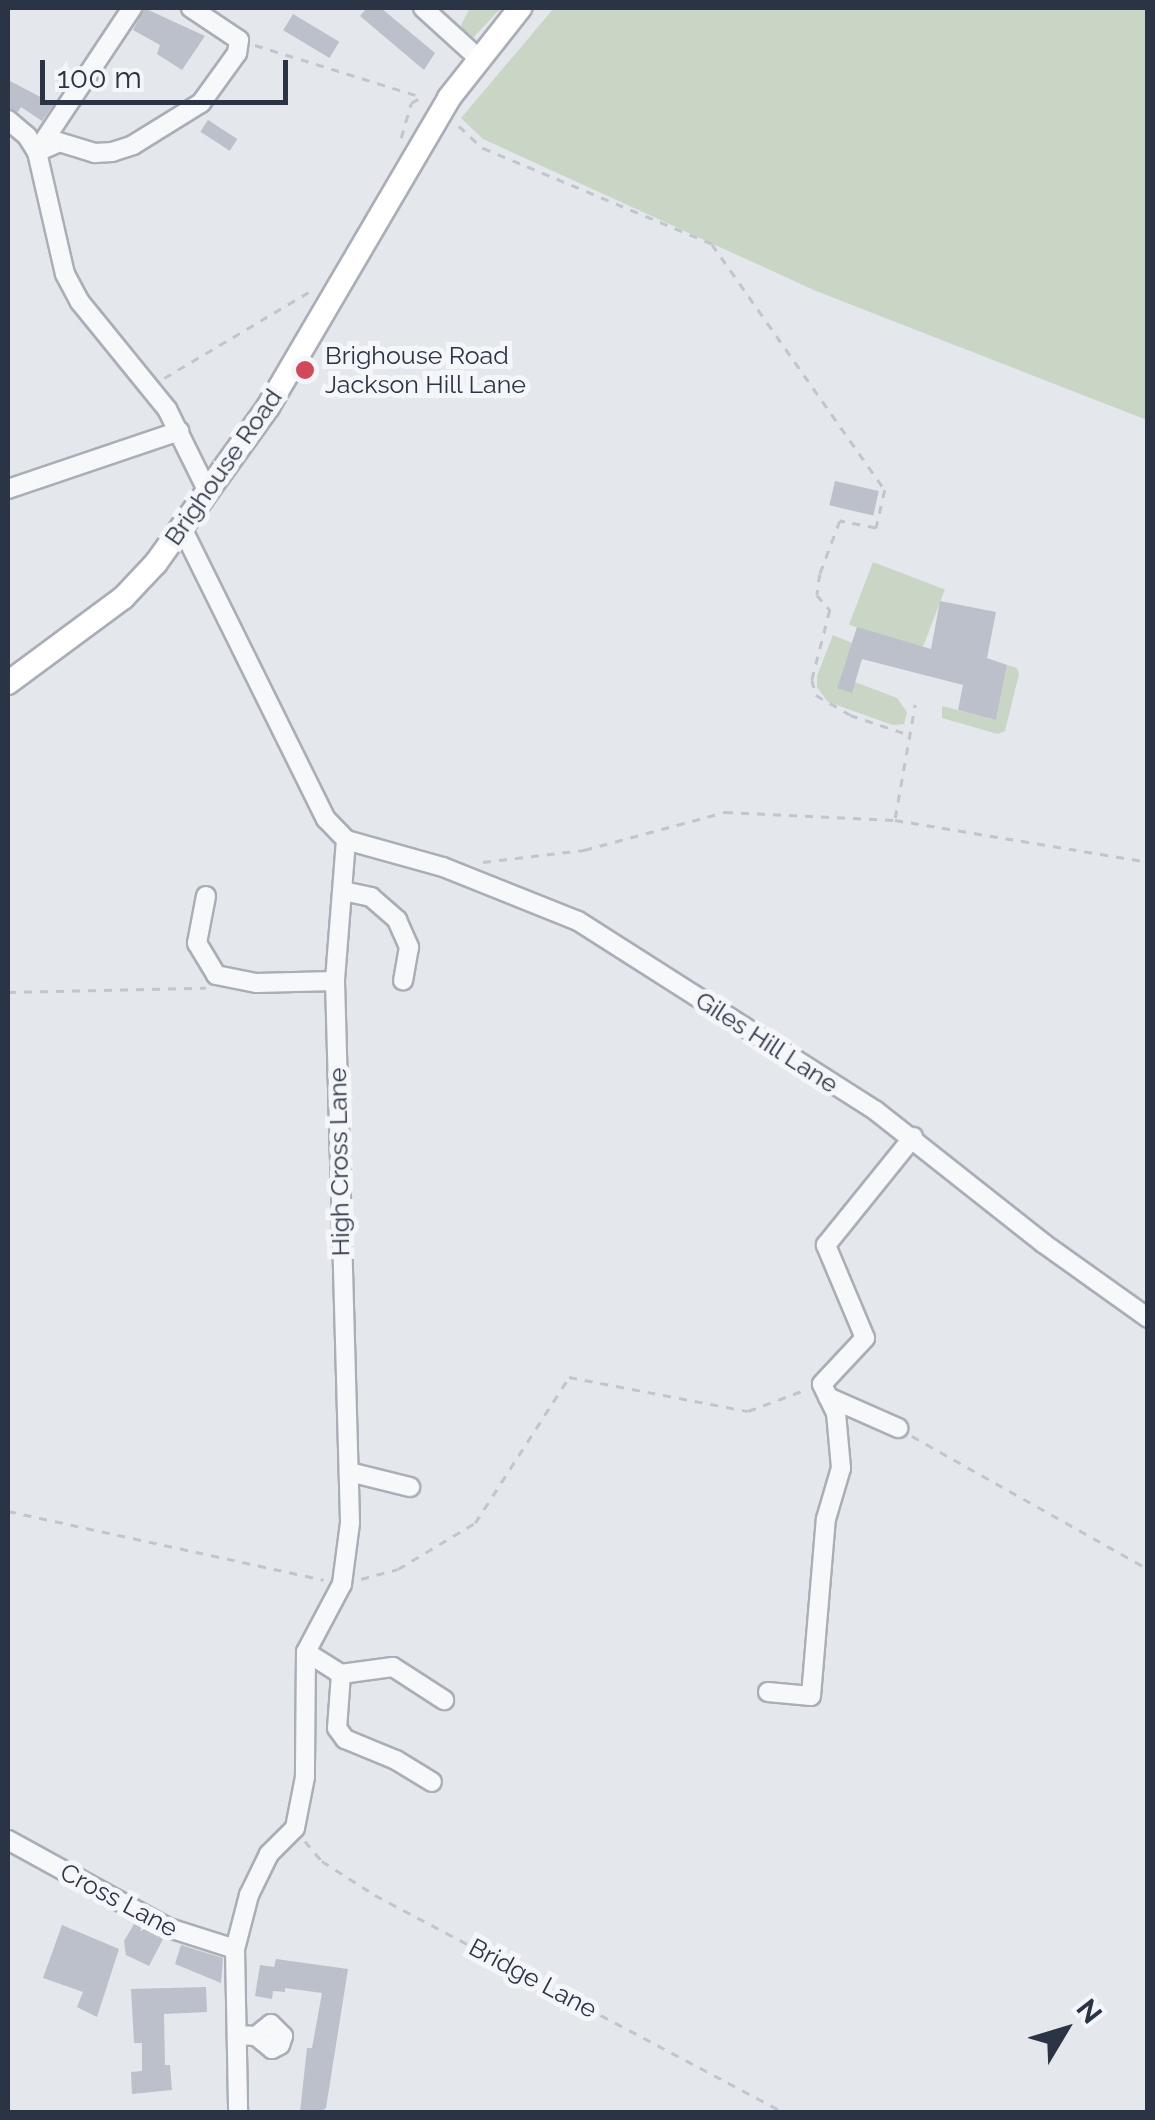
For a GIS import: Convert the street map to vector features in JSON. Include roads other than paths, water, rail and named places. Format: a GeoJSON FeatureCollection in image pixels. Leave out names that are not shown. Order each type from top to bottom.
{"type":"FeatureCollection","features":[{"type":"Feature","properties":{"kind":"main road","name":"Brighouse Road"},"geometry":{"type":"LineString","coordinates":[[8,682],[123,598],[182,528],[268,407],[477,57],[520,8]]}},
{"type":"Feature","properties":{"kind":"street"},"geometry":{"type":"LineString","coordinates":[[37,152],[132,8]]}},
{"type":"Feature","properties":{"kind":"street"},"geometry":{"type":"LineString","coordinates":[[37,152],[56,142],[95,153],[133,145],[201,104],[238,53],[236,35],[191,8]]}},
{"type":"Feature","properties":{"kind":"street"},"geometry":{"type":"LineString","coordinates":[[423,8],[447,14],[477,57]]}},
{"type":"Feature","properties":{"kind":"street"},"geometry":{"type":"LineString","coordinates":[[8,120],[27,136],[37,152],[65,274],[96,324],[179,431],[208,492]]}},
{"type":"Feature","properties":{"kind":"street"},"geometry":{"type":"LineString","coordinates":[[8,488],[179,431]]}},
{"type":"Feature","properties":{"kind":"street"},"geometry":{"type":"LineString","coordinates":[[182,528],[326,819],[346,840]]}},
{"type":"Feature","properties":{"kind":"street","name":"High Cross Lane"},"geometry":{"type":"LineString","coordinates":[[235,1948],[249,1895],[269,1854],[294,1828],[304,1777],[306,1652],[342,1584],[350,1522],[336,981],[346,840]]}},
{"type":"Feature","properties":{"kind":"street","name":"Giles Hill Lane"},"geometry":{"type":"LineString","coordinates":[[346,840],[443,868],[578,921],[913,1137],[1042,1243],[1148,1318]]}},
{"type":"Feature","properties":{"kind":"street"},"geometry":{"type":"LineString","coordinates":[[343,892],[371,897],[397,920],[409,947],[403,980]]}},
{"type":"Feature","properties":{"kind":"street"},"geometry":{"type":"LineString","coordinates":[[206,896],[197,943],[216,975],[256,983],[336,981]]}},
{"type":"Feature","properties":{"kind":"street"},"geometry":{"type":"LineString","coordinates":[[822,1389],[866,1338],[826,1245],[913,1137]]}},
{"type":"Feature","properties":{"kind":"street"},"geometry":{"type":"LineString","coordinates":[[822,1389],[898,1428]]}},
{"type":"Feature","properties":{"kind":"street"},"geometry":{"type":"LineString","coordinates":[[768,1692],[810,1696],[826,1520],[841,1468],[836,1414],[822,1389]]}},
{"type":"Feature","properties":{"kind":"street"},"geometry":{"type":"LineString","coordinates":[[349,1472],[410,1487]]}},
{"type":"Feature","properties":{"kind":"street"},"geometry":{"type":"LineString","coordinates":[[306,1652],[340,1674],[392,1667],[444,1700]]}},
{"type":"Feature","properties":{"kind":"street"},"geometry":{"type":"LineString","coordinates":[[340,1674],[337,1728],[345,1740],[396,1760],[432,1782]]}},
{"type":"Feature","properties":{"kind":"street","name":"Cross Lane"},"geometry":{"type":"LineString","coordinates":[[8,1840],[166,1927],[235,1948]]}},
{"type":"Feature","properties":{"kind":"street"},"geometry":{"type":"LineString","coordinates":[[235,1948],[246,2036],[238,2112]]}},
{"type":"Feature","properties":{"kind":"place","name":"Brighouse Road Jackson Hill Lane"},"geometry":{"type":"Point","coordinates":[305,370]}}]}
